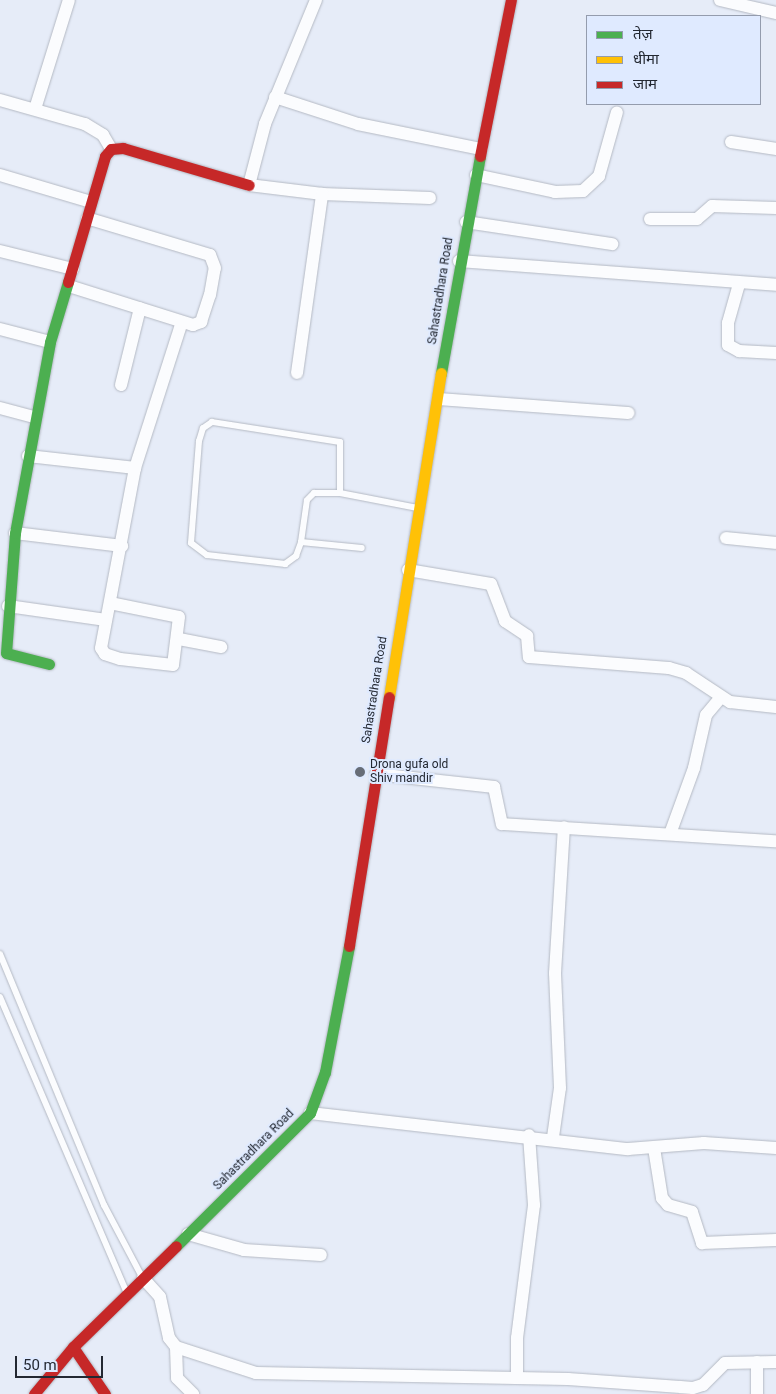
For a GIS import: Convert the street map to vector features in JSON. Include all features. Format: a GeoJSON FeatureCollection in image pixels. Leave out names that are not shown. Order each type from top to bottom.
{"type":"FeatureCollection","features":[{"type":"Feature","properties":{"kind":"main road","name":"Sahastradhara Road"},"geometry":{"type":"LineString","coordinates":[[34,1394],[72,1347],[310,1113],[335,1033],[459,261],[511,0]]}},
{"type":"Feature","properties":{"kind":"main road"},"geometry":{"type":"LineString","coordinates":[[49,664],[6,653],[8,606],[16,533],[34,417],[50,342],[69,286],[91,202],[111,149],[123,148],[249,185]]}},
{"type":"Feature","properties":{"kind":"main road"},"geometry":{"type":"LineString","coordinates":[[72,1347],[105,1394]]}},
{"type":"Feature","properties":{"kind":"street"},"geometry":{"type":"LineString","coordinates":[[35,109],[68,0]]}},
{"type":"Feature","properties":{"kind":"street"},"geometry":{"type":"LineString","coordinates":[[316,0],[275,96],[249,185],[322,194],[430,198]]}},
{"type":"Feature","properties":{"kind":"street"},"geometry":{"type":"LineString","coordinates":[[720,0],[776,13]]}},
{"type":"Feature","properties":{"kind":"street"},"geometry":{"type":"LineString","coordinates":[[275,96],[358,124],[481,149]]}},
{"type":"Feature","properties":{"kind":"street"},"geometry":{"type":"LineString","coordinates":[[0,100],[85,124],[103,135],[111,149]]}},
{"type":"Feature","properties":{"kind":"street"},"geometry":{"type":"LineString","coordinates":[[476,175],[555,192],[583,191],[599,176],[617,112]]}},
{"type":"Feature","properties":{"kind":"street"},"geometry":{"type":"LineString","coordinates":[[731,142],[776,149]]}},
{"type":"Feature","properties":{"kind":"street"},"geometry":{"type":"LineString","coordinates":[[0,176],[91,202]]}},
{"type":"Feature","properties":{"kind":"street"},"geometry":{"type":"LineString","coordinates":[[297,373],[322,194]]}},
{"type":"Feature","properties":{"kind":"street"},"geometry":{"type":"LineString","coordinates":[[650,219],[697,220],[712,206],[776,208]]}},
{"type":"Feature","properties":{"kind":"street"},"geometry":{"type":"LineString","coordinates":[[69,286],[182,322],[201,322],[214,277],[212,258],[87,218]]}},
{"type":"Feature","properties":{"kind":"street"},"geometry":{"type":"LineString","coordinates":[[466,222],[612,244]]}},
{"type":"Feature","properties":{"kind":"street"},"geometry":{"type":"LineString","coordinates":[[0,252],[73,269]]}},
{"type":"Feature","properties":{"kind":"street"},"geometry":{"type":"LineString","coordinates":[[459,261],[739,284],[776,285]]}},
{"type":"Feature","properties":{"kind":"street"},"geometry":{"type":"LineString","coordinates":[[739,284],[728,323],[728,345],[739,351],[776,353]]}},
{"type":"Feature","properties":{"kind":"street"},"geometry":{"type":"LineString","coordinates":[[120,385],[140,308]]}},
{"type":"Feature","properties":{"kind":"street"},"geometry":{"type":"LineString","coordinates":[[110,603],[175,614],[181,624],[180,639],[170,666],[120,659],[102,650],[106,620],[122,546],[135,468],[182,322]]}},
{"type":"Feature","properties":{"kind":"street"},"geometry":{"type":"LineString","coordinates":[[0,329],[50,342]]}},
{"type":"Feature","properties":{"kind":"street"},"geometry":{"type":"LineString","coordinates":[[438,399],[628,413]]}},
{"type":"Feature","properties":{"kind":"street"},"geometry":{"type":"LineString","coordinates":[[0,408],[34,417]]}},
{"type":"Feature","properties":{"kind":"street"},"geometry":{"type":"LineString","coordinates":[[28,456],[135,468]]}},
{"type":"Feature","properties":{"kind":"street"},"geometry":{"type":"LineString","coordinates":[[16,533],[122,546]]}},
{"type":"Feature","properties":{"kind":"street"},"geometry":{"type":"LineString","coordinates":[[726,538],[776,543]]}},
{"type":"Feature","properties":{"kind":"street"},"geometry":{"type":"LineString","coordinates":[[408,570],[491,584],[505,621],[527,636],[529,657],[669,668],[692,677],[721,697],[776,707]]}},
{"type":"Feature","properties":{"kind":"street"},"geometry":{"type":"LineString","coordinates":[[8,606],[106,620]]}},
{"type":"Feature","properties":{"kind":"street"},"geometry":{"type":"LineString","coordinates":[[180,639],[221,647]]}},
{"type":"Feature","properties":{"kind":"street"},"geometry":{"type":"LineString","coordinates":[[670,834],[694,768],[706,715],[721,697]]}},
{"type":"Feature","properties":{"kind":"street"},"geometry":{"type":"LineString","coordinates":[[376,774],[494,787],[502,824],[776,841]]}},
{"type":"Feature","properties":{"kind":"street"},"geometry":{"type":"LineString","coordinates":[[553,1137],[560,1088],[555,964],[564,827]]}},
{"type":"Feature","properties":{"kind":"street"},"geometry":{"type":"LineString","coordinates":[[310,1113],[553,1137],[628,1149],[704,1143],[776,1148]]}},
{"type":"Feature","properties":{"kind":"street"},"geometry":{"type":"LineString","coordinates":[[517,1378],[517,1338],[534,1205],[529,1135]]}},
{"type":"Feature","properties":{"kind":"street"},"geometry":{"type":"LineString","coordinates":[[654,1148],[662,1198],[668,1204],[692,1212],[702,1243],[776,1240]]}},
{"type":"Feature","properties":{"kind":"street"},"geometry":{"type":"LineString","coordinates":[[188,1234],[244,1250],[321,1255]]}},
{"type":"Feature","properties":{"kind":"street"},"geometry":{"type":"LineString","coordinates":[[143,1278],[160,1297],[169,1338],[176,1347],[222,1365],[288,1376],[358,1373],[517,1378],[647,1389],[699,1387],[725,1363],[776,1362]]}},
{"type":"Feature","properties":{"kind":"street"},"geometry":{"type":"LineString","coordinates":[[176,1347],[177,1378],[193,1394]]}},
{"type":"Feature","properties":{"kind":"street"},"geometry":{"type":"LineString","coordinates":[[757,1362],[757,1394]]}},
{"type":"Feature","properties":{"kind":"lane"},"geometry":{"type":"LineString","coordinates":[[340,493],[340,442],[217,421],[203,428],[191,538],[194,549],[207,555],[286,564],[296,556],[301,542],[308,497],[318,492],[340,493],[418,508]]}},
{"type":"Feature","properties":{"kind":"lane"},"geometry":{"type":"LineString","coordinates":[[301,542],[362,548]]}},
{"type":"Feature","properties":{"kind":"lane"},"geometry":{"type":"LineString","coordinates":[[0,954],[104,1205],[143,1278]]}},
{"type":"Feature","properties":{"kind":"lane"},"geometry":{"type":"LineString","coordinates":[[0,997],[128,1294]]}},
{"type":"Feature","properties":{"kind":"traffic: fast"},"geometry":{"type":"LineString","coordinates":[[441,373],[480,156]]}},
{"type":"Feature","properties":{"kind":"traffic: fast"},"geometry":{"type":"LineString","coordinates":[[49,664],[6,653],[15,533],[50,342],[68,282]]}},
{"type":"Feature","properties":{"kind":"traffic: fast"},"geometry":{"type":"LineString","coordinates":[[176,1246],[310,1113],[325,1072],[349,946]]}},
{"type":"Feature","properties":{"kind":"traffic: slow"},"geometry":{"type":"LineString","coordinates":[[389,697],[441,373]]}},
{"type":"Feature","properties":{"kind":"traffic: jam"},"geometry":{"type":"LineString","coordinates":[[480,156],[511,0]]}},
{"type":"Feature","properties":{"kind":"traffic: jam"},"geometry":{"type":"LineString","coordinates":[[68,282],[105,156],[111,149],[123,148],[249,185]]}},
{"type":"Feature","properties":{"kind":"traffic: jam"},"geometry":{"type":"LineString","coordinates":[[349,946],[389,697]]}},
{"type":"Feature","properties":{"kind":"traffic: jam"},"geometry":{"type":"LineString","coordinates":[[34,1394],[73,1347],[176,1246]]}},
{"type":"Feature","properties":{"kind":"traffic: jam"},"geometry":{"type":"LineString","coordinates":[[73,1347],[105,1394]]}},
{"type":"Feature","properties":{"kind":"place","name":"Drona gufa old Shiv mandir"},"geometry":{"type":"Point","coordinates":[360,772]}}]}
